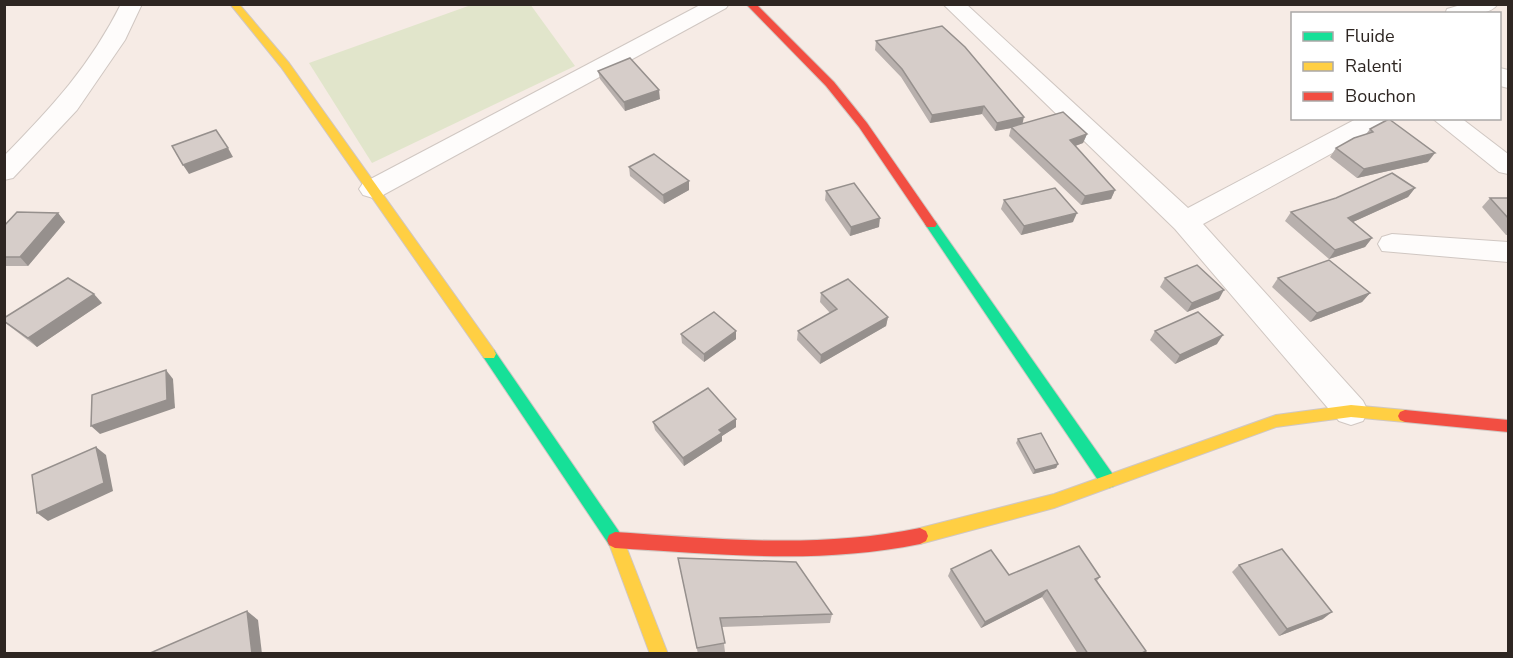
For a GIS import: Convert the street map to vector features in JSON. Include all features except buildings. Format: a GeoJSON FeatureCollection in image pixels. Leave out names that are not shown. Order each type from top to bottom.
{"type":"FeatureCollection","features":[{"type":"Feature","properties":{"kind":"street"},"geometry":{"type":"LineString","coordinates":[[4,172],[68,105],[114,40],[132,4]]}},
{"type":"Feature","properties":{"kind":"street"},"geometry":{"type":"LineString","coordinates":[[234,4],[285,65],[452,298],[615,540],[659,654]]}},
{"type":"Feature","properties":{"kind":"street"},"geometry":{"type":"LineString","coordinates":[[373,189],[719,4]]}},
{"type":"Feature","properties":{"kind":"street"},"geometry":{"type":"LineString","coordinates":[[750,4],[830,84],[863,125],[1107,482]]}},
{"type":"Feature","properties":{"kind":"street"},"geometry":{"type":"LineString","coordinates":[[953,4],[1049,91],[1185,222],[1351,411]]}},
{"type":"Feature","properties":{"kind":"street"},"geometry":{"type":"LineString","coordinates":[[1462,12],[1488,4]]}},
{"type":"Feature","properties":{"kind":"street"},"geometry":{"type":"LineString","coordinates":[[1185,222],[1374,120]]}},
{"type":"Feature","properties":{"kind":"street"},"geometry":{"type":"LineString","coordinates":[[1447,120],[1509,166]]}},
{"type":"Feature","properties":{"kind":"street"},"geometry":{"type":"LineString","coordinates":[[1392,244],[1509,252]]}},
{"type":"Feature","properties":{"kind":"street"},"geometry":{"type":"LineString","coordinates":[[615,540],[808,550],[892,543],[1054,501],[1276,422],[1351,411],[1509,426]]}},
{"type":"Feature","properties":{"kind":"green space"},"geometry":{"type":"Polygon","coordinates":[[[530,4],[575,66],[372,163],[309,63],[471,5],[530,4]]]}},
{"type":"Feature","properties":{"kind":"traffic: fast"},"geometry":{"type":"LineString","coordinates":[[931,224],[1108,481]]}},
{"type":"Feature","properties":{"kind":"traffic: fast"},"geometry":{"type":"LineString","coordinates":[[489,354],[616,541]]}},
{"type":"Feature","properties":{"kind":"traffic: slow"},"geometry":{"type":"LineString","coordinates":[[234,4],[285,65],[489,354]]}},
{"type":"Feature","properties":{"kind":"traffic: slow"},"geometry":{"type":"LineString","coordinates":[[920,536],[1054,501],[1276,421],[1351,411],[1405,416]]}},
{"type":"Feature","properties":{"kind":"traffic: slow"},"geometry":{"type":"LineString","coordinates":[[616,541],[659,654]]}},
{"type":"Feature","properties":{"kind":"traffic: jam"},"geometry":{"type":"LineString","coordinates":[[750,4],[830,84],[863,125],[931,224]]}},
{"type":"Feature","properties":{"kind":"traffic: jam"},"geometry":{"type":"LineString","coordinates":[[1405,416],[1508,426]]}},
{"type":"Feature","properties":{"kind":"traffic: jam"},"geometry":{"type":"LineString","coordinates":[[615,540],[730,548],[807,550],[883,544],[920,536]]}}]}
